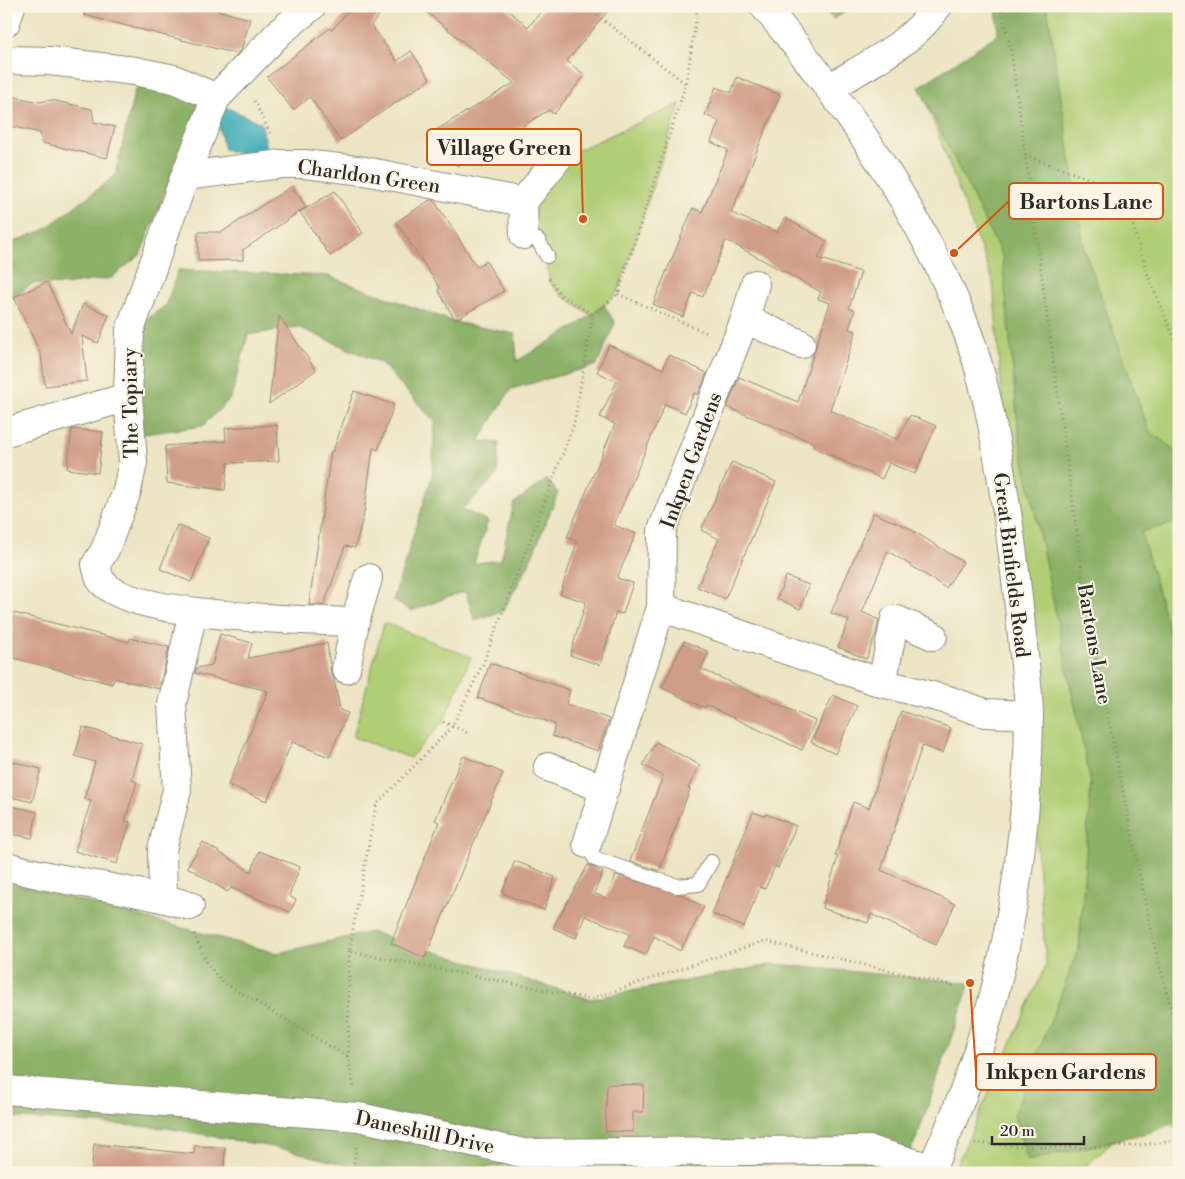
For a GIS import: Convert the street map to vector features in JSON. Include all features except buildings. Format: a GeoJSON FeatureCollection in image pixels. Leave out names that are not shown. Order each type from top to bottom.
{"type":"FeatureCollection","features":[{"type":"Feature","properties":{"kind":"street"},"geometry":{"type":"LineString","coordinates":[[6,22],[11,6]]}},
{"type":"Feature","properties":{"kind":"street"},"geometry":{"type":"LineString","coordinates":[[6,60],[50,61],[135,71],[174,79],[216,98],[281,31],[312,6]]}},
{"type":"Feature","properties":{"kind":"street","name":"Great Binfields Road"},"geometry":{"type":"LineString","coordinates":[[764,6],[829,88],[881,162],[938,265],[963,321],[981,369],[996,444],[1017,575],[1029,715],[1022,839],[1013,910],[995,995],[972,1067],[948,1131],[930,1170]]}},
{"type":"Feature","properties":{"kind":"street"},"geometry":{"type":"LineString","coordinates":[[829,88],[892,50],[927,21],[938,6]]}},
{"type":"Feature","properties":{"kind":"street","name":"The Topiary"},"geometry":{"type":"LineString","coordinates":[[216,98],[185,176],[130,330],[128,397],[133,462],[127,491],[104,550],[96,564],[100,579],[114,591],[160,607],[193,612],[284,620],[355,622]]}},
{"type":"Feature","properties":{"kind":"street"},"geometry":{"type":"LineString","coordinates":[[524,235],[523,202],[558,158]]}},
{"type":"Feature","properties":{"kind":"street","name":"Charldon Green"},"geometry":{"type":"LineString","coordinates":[[185,176],[282,164],[304,164],[364,171],[523,202]]}},
{"type":"Feature","properties":{"kind":"street","name":"Inkpen Gardens"},"geometry":{"type":"LineString","coordinates":[[587,844],[661,607],[662,530],[733,344],[745,318],[755,284]]}},
{"type":"Feature","properties":{"kind":"street"},"geometry":{"type":"LineString","coordinates":[[745,318],[801,344]]}},
{"type":"Feature","properties":{"kind":"street"},"geometry":{"type":"LineString","coordinates":[[6,432],[128,397]]}},
{"type":"Feature","properties":{"kind":"street"},"geometry":{"type":"LineString","coordinates":[[346,669],[355,622],[368,578]]}},
{"type":"Feature","properties":{"kind":"street"},"geometry":{"type":"LineString","coordinates":[[661,607],[882,683],[948,700],[985,713],[1029,715]]}},
{"type":"Feature","properties":{"kind":"street"},"geometry":{"type":"LineString","coordinates":[[163,897],[162,850],[177,790],[172,704],[193,612]]}},
{"type":"Feature","properties":{"kind":"street"},"geometry":{"type":"LineString","coordinates":[[882,683],[895,619],[933,636]]}},
{"type":"Feature","properties":{"kind":"street"},"geometry":{"type":"LineString","coordinates":[[548,767],[605,790]]}},
{"type":"Feature","properties":{"kind":"street"},"geometry":{"type":"LineString","coordinates":[[6,866],[96,886],[163,897],[190,906]]}},
{"type":"Feature","properties":{"kind":"street","name":"Daneshill Drive"},"geometry":{"type":"LineString","coordinates":[[6,1090],[359,1117],[523,1153],[869,1150],[930,1170]]}},
{"type":"Feature","properties":{"kind":"lane"},"geometry":{"type":"LineString","coordinates":[[524,235],[538,240],[547,256]]}},
{"type":"Feature","properties":{"kind":"lane"},"geometry":{"type":"LineString","coordinates":[[587,844],[595,859],[676,886],[698,884],[711,862]]}},
{"type":"Feature","properties":{"kind":"path"},"geometry":{"type":"LineString","coordinates":[[584,6],[686,84]]}},
{"type":"Feature","properties":{"kind":"path"},"geometry":{"type":"LineString","coordinates":[[593,315],[618,294],[686,84],[698,6]]}},
{"type":"Feature","properties":{"kind":"path","name":"Bartons Lane"},"geometry":{"type":"LineString","coordinates":[[1000,6],[1010,44],[1090,629],[1154,944],[1179,1039]]}},
{"type":"Feature","properties":{"kind":"path"},"geometry":{"type":"LineString","coordinates":[[238,75],[263,115],[282,164]]}},
{"type":"Feature","properties":{"kind":"path"},"geometry":{"type":"LineString","coordinates":[[1025,155],[1122,190],[1148,276],[1179,350]]}},
{"type":"Feature","properties":{"kind":"path"},"geometry":{"type":"LineString","coordinates":[[618,294],[733,344]]}},
{"type":"Feature","properties":{"kind":"path"},"geometry":{"type":"LineString","coordinates":[[443,722],[468,733]]}},
{"type":"Feature","properties":{"kind":"path"},"geometry":{"type":"LineString","coordinates":[[190,906],[194,934],[206,961],[221,981],[348,1057]]}},
{"type":"Feature","properties":{"kind":"path"},"geometry":{"type":"LineString","coordinates":[[349,951],[348,1057],[359,1117]]}},
{"type":"Feature","properties":{"kind":"path"},"geometry":{"type":"LineString","coordinates":[[975,1143],[1024,1146],[1140,1147],[1179,1140]]}},
{"type":"Feature","properties":{"kind":"green space"},"geometry":{"type":"Polygon","coordinates":[[[821,6],[857,6],[833,19],[821,6]]]}},
{"type":"Feature","properties":{"kind":"green space"},"geometry":{"type":"Polygon","coordinates":[[[996,6],[1047,6],[1084,248],[1149,431],[1179,453],[1179,522],[1141,532],[1179,666],[1179,1121],[1151,1132],[1027,1161],[1014,1115],[1079,948],[1091,784],[1019,436],[1002,256],[919,87],[998,34],[996,6]]]}},
{"type":"Feature","properties":{"kind":"green space"},"geometry":{"type":"Polygon","coordinates":[[[1042,6],[1179,6],[1179,1132],[1157,1112],[1142,1114],[1079,1173],[953,1173],[1046,965],[993,281],[927,105],[1042,6]]]}},
{"type":"Feature","properties":{"kind":"green space"},"geometry":{"type":"Polygon","coordinates":[[[174,79],[201,102],[140,255],[111,278],[64,285],[33,283],[6,303],[6,245],[44,230],[115,176],[135,89],[174,79]]]}},
{"type":"Feature","properties":{"kind":"green space"},"geometry":{"type":"Polygon","coordinates":[[[680,104],[618,292],[593,316],[561,295],[549,282],[547,256],[523,236],[558,159],[680,104]]]}},
{"type":"Feature","properties":{"kind":"green space"},"geometry":{"type":"Polygon","coordinates":[[[178,270],[328,276],[454,322],[515,334],[517,361],[576,326],[604,305],[615,323],[597,365],[511,389],[479,441],[499,443],[497,476],[462,509],[488,521],[474,563],[501,560],[514,503],[547,479],[558,493],[528,566],[503,611],[475,620],[465,591],[411,611],[393,600],[432,476],[435,422],[381,363],[298,327],[248,335],[231,398],[203,426],[122,437],[140,324],[166,305],[178,270]]]}},
{"type":"Feature","properties":{"kind":"green space"},"geometry":{"type":"Polygon","coordinates":[[[384,623],[471,657],[443,722],[410,758],[353,737],[384,623]]]}},
{"type":"Feature","properties":{"kind":"green space"},"geometry":{"type":"Polygon","coordinates":[[[6,881],[277,953],[371,932],[590,999],[775,964],[970,983],[917,1137],[899,1173],[835,1173],[835,1165],[529,1162],[446,1173],[375,1173],[289,1150],[167,1128],[6,1117],[6,881]]]}},
{"type":"Feature","properties":{"kind":"water"},"geometry":{"type":"Polygon","coordinates":[[[226,107],[261,123],[267,147],[255,159],[224,149],[218,123],[226,107]]]}},
{"type":"Feature","properties":{"kind":"place","name":"Village Green"},"geometry":{"type":"Point","coordinates":[583,219]}},
{"type":"Feature","properties":{"kind":"place","name":"Bartons Lane"},"geometry":{"type":"Point","coordinates":[954,253]}},
{"type":"Feature","properties":{"kind":"place","name":"Inkpen Gardens"},"geometry":{"type":"Point","coordinates":[970,983]}}]}
